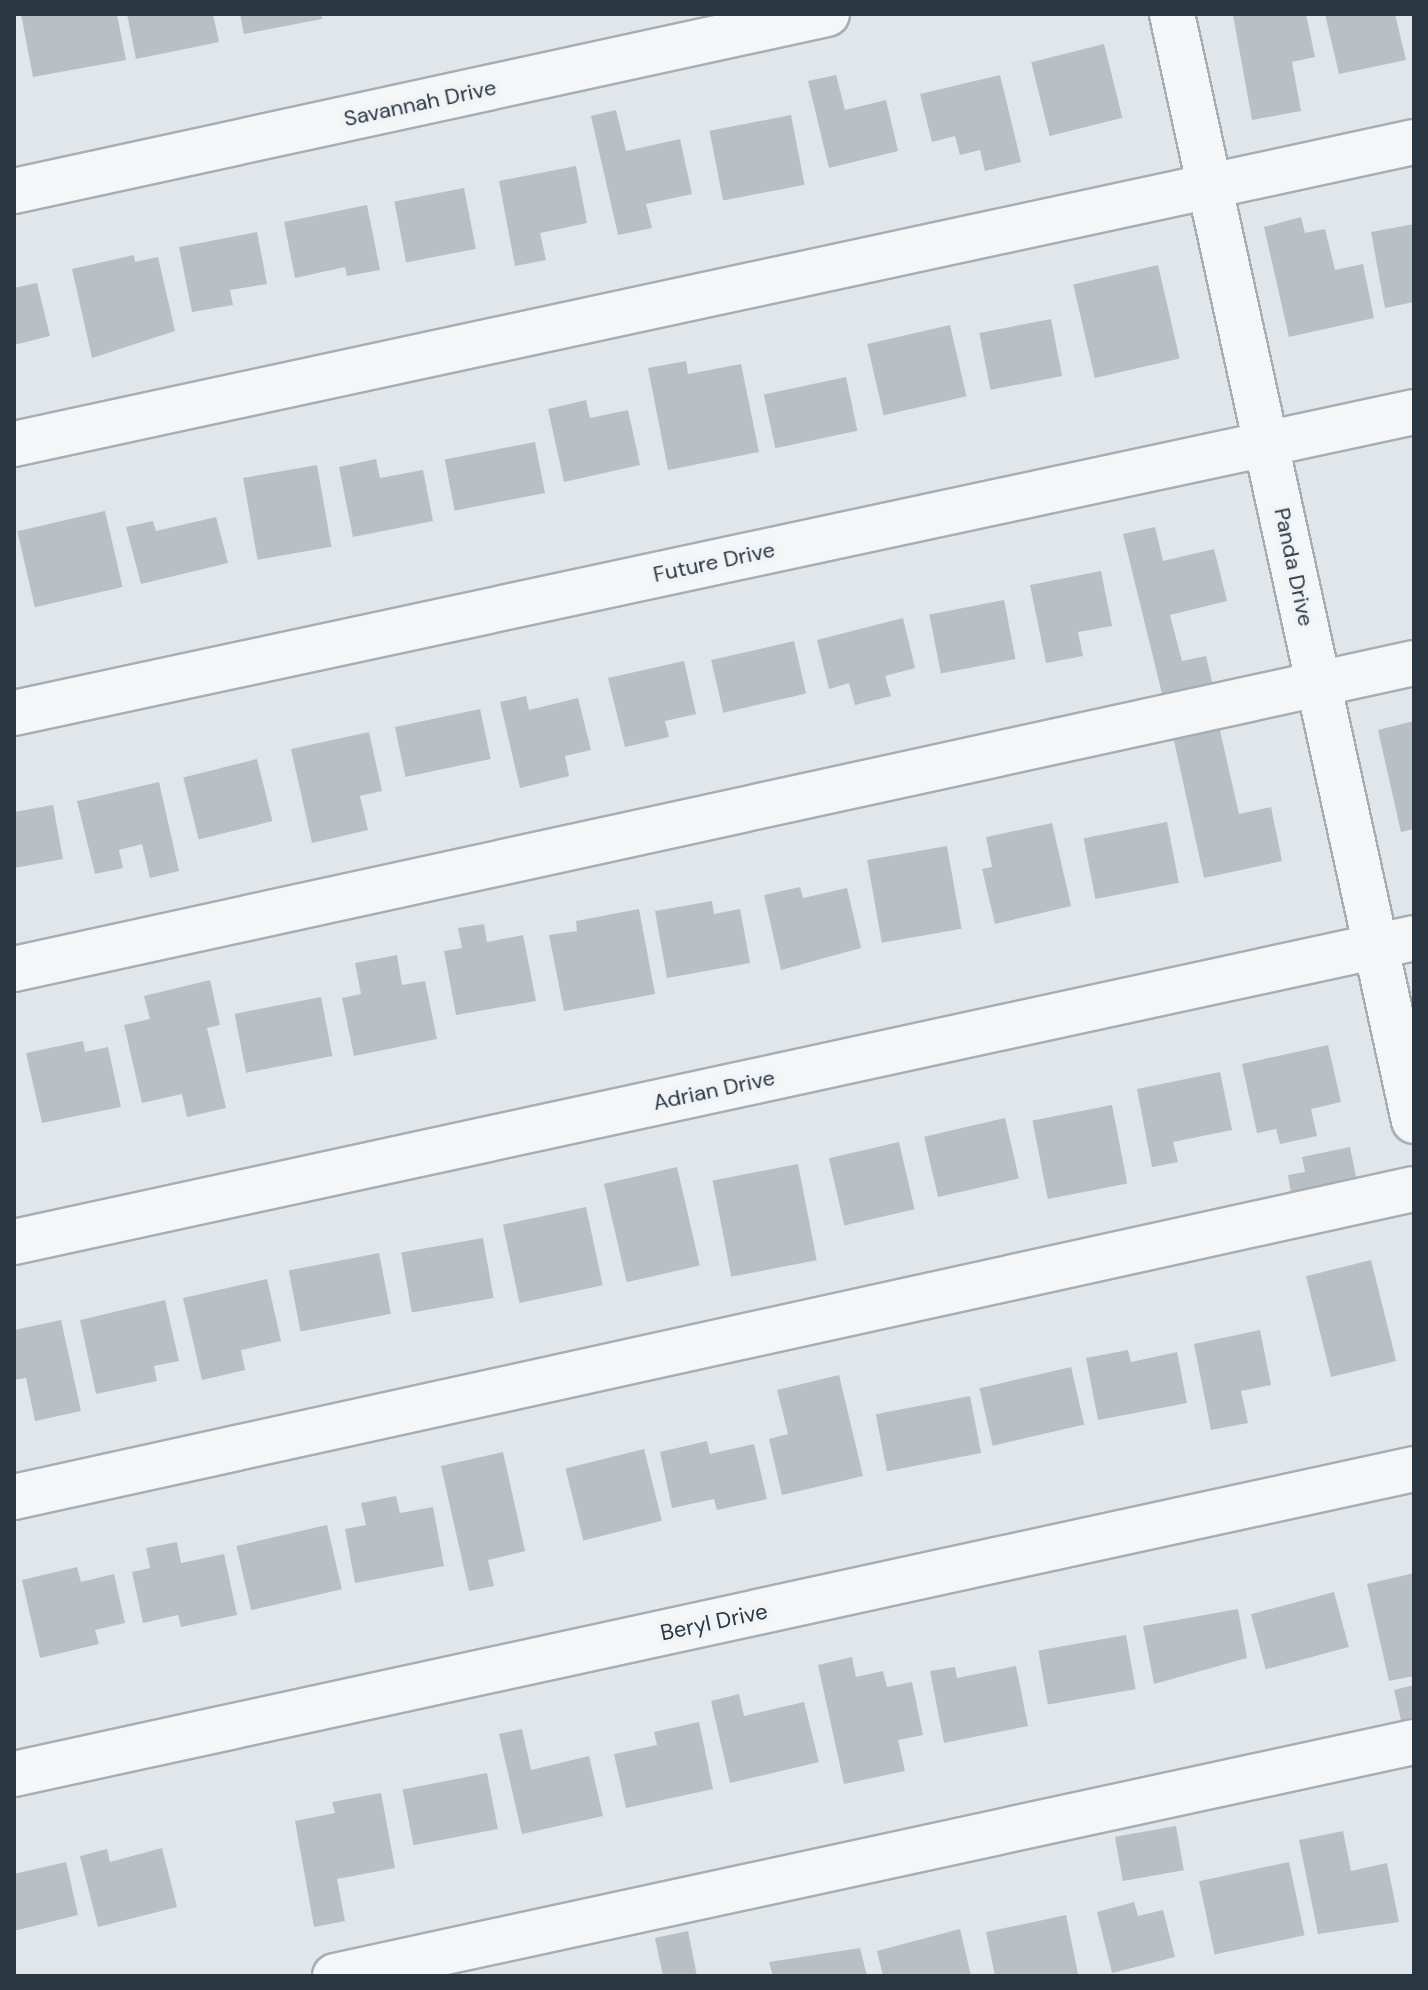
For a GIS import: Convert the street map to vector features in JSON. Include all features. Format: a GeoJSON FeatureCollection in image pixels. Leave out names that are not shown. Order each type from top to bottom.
{"type":"FeatureCollection","features":[{"type":"Feature","properties":{"kind":"street","name":"Savannah Drive"},"geometry":{"type":"LineString","coordinates":[[14,191],[827,14]]}},
{"type":"Feature","properties":{"kind":"street","name":"Panda Drive"},"geometry":{"type":"LineString","coordinates":[[1172,14],[1319,683],[1396,942],[1414,1121]]}},
{"type":"Feature","properties":{"kind":"street"},"geometry":{"type":"LineString","coordinates":[[14,444],[1414,142]]}},
{"type":"Feature","properties":{"kind":"street","name":"Future Drive"},"geometry":{"type":"LineString","coordinates":[[14,713],[1414,412]]}},
{"type":"Feature","properties":{"kind":"street"},"geometry":{"type":"LineString","coordinates":[[14,969],[1414,663]]}},
{"type":"Feature","properties":{"kind":"street","name":"Adrian Drive"},"geometry":{"type":"LineString","coordinates":[[14,1242],[1396,942]]}},
{"type":"Feature","properties":{"kind":"street"},"geometry":{"type":"LineString","coordinates":[[14,1497],[1414,1189]]}},
{"type":"Feature","properties":{"kind":"street","name":"Beryl Drive"},"geometry":{"type":"LineString","coordinates":[[14,1774],[1414,1469]]}},
{"type":"Feature","properties":{"kind":"street"},"geometry":{"type":"LineString","coordinates":[[335,1976],[1414,1742]]}},
{"type":"Feature","properties":{"kind":"building"},"geometry":{"type":"Polygon","coordinates":[[[21,14],[117,14],[126,60],[33,77],[21,14]]]}},
{"type":"Feature","properties":{"kind":"building"},"geometry":{"type":"Polygon","coordinates":[[[127,14],[213,14],[219,42],[136,59],[127,14]]]}},
{"type":"Feature","properties":{"kind":"building"},"geometry":{"type":"Polygon","coordinates":[[[240,14],[321,14],[322,19],[244,34],[240,14]]]}},
{"type":"Feature","properties":{"kind":"building"},"geometry":{"type":"Polygon","coordinates":[[[1306,14],[1315,57],[1292,62],[1301,111],[1252,120],[1233,15],[1306,14]]]}},
{"type":"Feature","properties":{"kind":"building"},"geometry":{"type":"Polygon","coordinates":[[[1325,14],[1395,14],[1406,60],[1339,74],[1325,14]]]}},
{"type":"Feature","properties":{"kind":"building"},"geometry":{"type":"Polygon","coordinates":[[[1104,44],[1122,118],[1050,136],[1031,62],[1104,44]]]}},
{"type":"Feature","properties":{"kind":"building"},"geometry":{"type":"Polygon","coordinates":[[[836,75],[845,110],[886,100],[898,151],[829,168],[808,81],[836,75]]]}},
{"type":"Feature","properties":{"kind":"building"},"geometry":{"type":"Polygon","coordinates":[[[1000,75],[1021,162],[985,171],[980,150],[960,155],[955,136],[932,142],[920,94],[1000,75]]]}},
{"type":"Feature","properties":{"kind":"building"},"geometry":{"type":"Polygon","coordinates":[[[616,110],[626,151],[680,139],[692,194],[646,204],[652,228],[618,235],[591,116],[616,110]]]}},
{"type":"Feature","properties":{"kind":"building"},"geometry":{"type":"Polygon","coordinates":[[[791,115],[805,185],[723,201],[710,131],[791,115]]]}},
{"type":"Feature","properties":{"kind":"building"},"geometry":{"type":"Polygon","coordinates":[[[576,166],[587,223],[540,233],[546,260],[515,266],[499,181],[576,166]]]}},
{"type":"Feature","properties":{"kind":"building"},"geometry":{"type":"Polygon","coordinates":[[[464,188],[476,249],[406,262],[394,202],[464,188]]]}},
{"type":"Feature","properties":{"kind":"building"},"geometry":{"type":"Polygon","coordinates":[[[367,205],[380,270],[347,276],[345,267],[295,278],[284,222],[367,205]]]}},
{"type":"Feature","properties":{"kind":"building"},"geometry":{"type":"Polygon","coordinates":[[[1301,217],[1305,233],[1325,229],[1335,270],[1363,264],[1374,318],[1289,337],[1264,227],[1301,217]]]}},
{"type":"Feature","properties":{"kind":"building"},"geometry":{"type":"Polygon","coordinates":[[[1414,224],[1414,302],[1385,308],[1371,232],[1414,224]]]}},
{"type":"Feature","properties":{"kind":"building"},"geometry":{"type":"Polygon","coordinates":[[[257,232],[267,284],[230,290],[233,305],[192,312],[179,247],[257,232]]]}},
{"type":"Feature","properties":{"kind":"building"},"geometry":{"type":"Polygon","coordinates":[[[134,255],[135,262],[158,257],[175,331],[92,358],[72,269],[134,255]]]}},
{"type":"Feature","properties":{"kind":"building"},"geometry":{"type":"Polygon","coordinates":[[[1158,265],[1180,359],[1095,378],[1073,285],[1158,265]]]}},
{"type":"Feature","properties":{"kind":"building"},"geometry":{"type":"Polygon","coordinates":[[[37,283],[50,336],[14,345],[14,288],[37,283]]]}},
{"type":"Feature","properties":{"kind":"building"},"geometry":{"type":"Polygon","coordinates":[[[1051,319],[1062,376],[990,390],[979,333],[1051,319]]]}},
{"type":"Feature","properties":{"kind":"building"},"geometry":{"type":"Polygon","coordinates":[[[950,325],[966,396],[884,415],[867,344],[950,325]]]}},
{"type":"Feature","properties":{"kind":"building"},"geometry":{"type":"Polygon","coordinates":[[[686,361],[688,374],[741,364],[759,452],[668,470],[648,368],[686,361]]]}},
{"type":"Feature","properties":{"kind":"building"},"geometry":{"type":"Polygon","coordinates":[[[846,377],[857,431],[775,448],[764,394],[846,377]]]}},
{"type":"Feature","properties":{"kind":"building"},"geometry":{"type":"Polygon","coordinates":[[[586,400],[590,418],[628,410],[640,465],[564,482],[548,409],[586,400]]]}},
{"type":"Feature","properties":{"kind":"building"},"geometry":{"type":"Polygon","coordinates":[[[535,442],[545,493],[455,511],[445,460],[535,442]]]}},
{"type":"Feature","properties":{"kind":"building"},"geometry":{"type":"Polygon","coordinates":[[[376,459],[380,478],[423,470],[433,521],[353,537],[339,467],[376,459]]]}},
{"type":"Feature","properties":{"kind":"building"},"geometry":{"type":"Polygon","coordinates":[[[317,465],[331,547],[258,560],[243,478],[317,465]]]}},
{"type":"Feature","properties":{"kind":"building"},"geometry":{"type":"Polygon","coordinates":[[[105,511],[123,587],[35,607],[17,531],[105,511]]]}},
{"type":"Feature","properties":{"kind":"building"},"geometry":{"type":"Polygon","coordinates":[[[216,517],[228,563],[141,584],[126,527],[153,521],[156,531],[216,517]]]}},
{"type":"Feature","properties":{"kind":"building"},"geometry":{"type":"Polygon","coordinates":[[[1155,527],[1163,561],[1214,549],[1227,601],[1170,615],[1182,661],[1206,656],[1215,694],[1165,706],[1123,534],[1155,527]]]}},
{"type":"Feature","properties":{"kind":"building"},"geometry":{"type":"Polygon","coordinates":[[[1101,571],[1112,626],[1078,632],[1083,656],[1046,663],[1030,585],[1101,571]]]}},
{"type":"Feature","properties":{"kind":"building"},"geometry":{"type":"Polygon","coordinates":[[[1004,600],[1015,659],[941,673],[929,615],[1004,600]]]}},
{"type":"Feature","properties":{"kind":"building"},"geometry":{"type":"Polygon","coordinates":[[[903,618],[915,668],[885,676],[891,696],[855,705],[849,683],[829,689],[817,640],[903,618]]]}},
{"type":"Feature","properties":{"kind":"building"},"geometry":{"type":"Polygon","coordinates":[[[794,641],[806,694],[723,713],[711,660],[794,641]]]}},
{"type":"Feature","properties":{"kind":"building"},"geometry":{"type":"Polygon","coordinates":[[[684,661],[696,714],[665,721],[669,737],[625,747],[608,678],[684,661]]]}},
{"type":"Feature","properties":{"kind":"building"},"geometry":{"type":"Polygon","coordinates":[[[526,696],[529,710],[578,698],[591,750],[565,756],[569,776],[520,788],[500,702],[526,696]]]}},
{"type":"Feature","properties":{"kind":"building"},"geometry":{"type":"Polygon","coordinates":[[[480,709],[491,759],[406,777],[395,727],[480,709]]]}},
{"type":"Feature","properties":{"kind":"building"},"geometry":{"type":"Polygon","coordinates":[[[1414,721],[1414,829],[1401,832],[1378,730],[1414,721]]]}},
{"type":"Feature","properties":{"kind":"building"},"geometry":{"type":"Polygon","coordinates":[[[1219,726],[1239,814],[1271,807],[1282,861],[1204,878],[1173,736],[1219,726]]]}},
{"type":"Feature","properties":{"kind":"building"},"geometry":{"type":"Polygon","coordinates":[[[369,732],[382,791],[360,796],[368,830],[312,843],[291,749],[369,732]]]}},
{"type":"Feature","properties":{"kind":"building"},"geometry":{"type":"Polygon","coordinates":[[[257,759],[272,821],[199,839],[183,777],[257,759]]]}},
{"type":"Feature","properties":{"kind":"building"},"geometry":{"type":"Polygon","coordinates":[[[159,782],[179,871],[150,878],[142,844],[119,850],[123,868],[95,874],[77,801],[159,782]]]}},
{"type":"Feature","properties":{"kind":"building"},"geometry":{"type":"Polygon","coordinates":[[[53,805],[63,859],[14,868],[14,812],[53,805]]]}},
{"type":"Feature","properties":{"kind":"building"},"geometry":{"type":"Polygon","coordinates":[[[1167,822],[1179,883],[1095,899],[1084,838],[1167,822]]]}},
{"type":"Feature","properties":{"kind":"building"},"geometry":{"type":"Polygon","coordinates":[[[1052,823],[1071,906],[995,924],[982,869],[992,867],[986,837],[1052,823]]]}},
{"type":"Feature","properties":{"kind":"building"},"geometry":{"type":"Polygon","coordinates":[[[947,846],[962,929],[882,943],[867,860],[947,846]]]}},
{"type":"Feature","properties":{"kind":"building"},"geometry":{"type":"Polygon","coordinates":[[[800,887],[803,898],[847,888],[861,948],[781,970],[764,895],[800,887]]]}},
{"type":"Feature","properties":{"kind":"building"},"geometry":{"type":"Polygon","coordinates":[[[712,901],[714,914],[740,909],[750,963],[667,978],[655,911],[712,901]]]}},
{"type":"Feature","properties":{"kind":"building"},"geometry":{"type":"Polygon","coordinates":[[[639,909],[655,994],[564,1011],[549,935],[577,931],[576,921],[639,909]]]}},
{"type":"Feature","properties":{"kind":"building"},"geometry":{"type":"Polygon","coordinates":[[[484,924],[487,942],[523,935],[536,1001],[456,1015],[444,951],[462,948],[458,928],[484,924]]]}},
{"type":"Feature","properties":{"kind":"building"},"geometry":{"type":"Polygon","coordinates":[[[397,955],[402,985],[425,981],[437,1039],[354,1056],[342,998],[361,994],[355,963],[397,955]]]}},
{"type":"Feature","properties":{"kind":"building"},"geometry":{"type":"Polygon","coordinates":[[[210,980],[220,1025],[207,1028],[226,1108],[187,1117],[182,1094],[142,1103],[124,1025],[150,1019],[144,996],[210,980]]]}},
{"type":"Feature","properties":{"kind":"building"},"geometry":{"type":"Polygon","coordinates":[[[321,997],[332,1056],[246,1073],[235,1014],[321,997]]]}},
{"type":"Feature","properties":{"kind":"building"},"geometry":{"type":"Polygon","coordinates":[[[83,1041],[85,1052],[108,1047],[121,1107],[42,1123],[26,1053],[83,1041]]]}},
{"type":"Feature","properties":{"kind":"building"},"geometry":{"type":"Polygon","coordinates":[[[1328,1045],[1341,1102],[1311,1109],[1317,1136],[1280,1144],[1276,1129],[1257,1133],[1242,1064],[1328,1045]]]}},
{"type":"Feature","properties":{"kind":"building"},"geometry":{"type":"Polygon","coordinates":[[[1220,1072],[1232,1130],[1173,1142],[1178,1162],[1152,1167],[1137,1089],[1220,1072]]]}},
{"type":"Feature","properties":{"kind":"building"},"geometry":{"type":"Polygon","coordinates":[[[1112,1105],[1127,1184],[1048,1199],[1032,1120],[1112,1105]]]}},
{"type":"Feature","properties":{"kind":"building"},"geometry":{"type":"Polygon","coordinates":[[[1005,1118],[1019,1178],[938,1197],[924,1137],[1005,1118]]]}},
{"type":"Feature","properties":{"kind":"building"},"geometry":{"type":"Polygon","coordinates":[[[899,1142],[915,1209],[844,1225],[829,1158],[899,1142]]]}},
{"type":"Feature","properties":{"kind":"building"},"geometry":{"type":"Polygon","coordinates":[[[1350,1147],[1358,1186],[1292,1199],[1288,1175],[1305,1172],[1302,1157],[1350,1147]]]}},
{"type":"Feature","properties":{"kind":"building"},"geometry":{"type":"Polygon","coordinates":[[[798,1164],[817,1260],[731,1277],[713,1181],[798,1164]]]}},
{"type":"Feature","properties":{"kind":"building"},"geometry":{"type":"Polygon","coordinates":[[[677,1167],[700,1265],[627,1282],[604,1184],[677,1167]]]}},
{"type":"Feature","properties":{"kind":"building"},"geometry":{"type":"Polygon","coordinates":[[[586,1207],[603,1285],[519,1303],[503,1225],[586,1207]]]}},
{"type":"Feature","properties":{"kind":"building"},"geometry":{"type":"Polygon","coordinates":[[[483,1238],[494,1298],[412,1312],[401,1252],[483,1238]]]}},
{"type":"Feature","properties":{"kind":"building"},"geometry":{"type":"Polygon","coordinates":[[[379,1253],[391,1314],[301,1331],[289,1271],[379,1253]]]}},
{"type":"Feature","properties":{"kind":"building"},"geometry":{"type":"Polygon","coordinates":[[[1371,1260],[1396,1361],[1331,1377],[1306,1276],[1371,1260]]]}},
{"type":"Feature","properties":{"kind":"building"},"geometry":{"type":"Polygon","coordinates":[[[267,1279],[281,1341],[241,1350],[245,1370],[202,1380],[183,1298],[267,1279]]]}},
{"type":"Feature","properties":{"kind":"building"},"geometry":{"type":"Polygon","coordinates":[[[165,1300],[179,1361],[154,1366],[157,1381],[96,1394],[80,1320],[165,1300]]]}},
{"type":"Feature","properties":{"kind":"building"},"geometry":{"type":"Polygon","coordinates":[[[61,1320],[81,1411],[35,1421],[26,1378],[14,1380],[14,1330],[61,1320]]]}},
{"type":"Feature","properties":{"kind":"building"},"geometry":{"type":"Polygon","coordinates":[[[1260,1330],[1271,1385],[1241,1391],[1248,1423],[1211,1430],[1194,1344],[1260,1330]]]}},
{"type":"Feature","properties":{"kind":"building"},"geometry":{"type":"Polygon","coordinates":[[[1128,1350],[1131,1362],[1177,1352],[1187,1403],[1098,1420],[1086,1358],[1128,1350]]]}},
{"type":"Feature","properties":{"kind":"building"},"geometry":{"type":"Polygon","coordinates":[[[1071,1367],[1084,1424],[993,1446],[979,1388],[1071,1367]]]}},
{"type":"Feature","properties":{"kind":"building"},"geometry":{"type":"Polygon","coordinates":[[[839,1375],[863,1476],[782,1495],[769,1439],[788,1434],[777,1390],[839,1375]]]}},
{"type":"Feature","properties":{"kind":"building"},"geometry":{"type":"Polygon","coordinates":[[[970,1396],[981,1453],[887,1471],[876,1414],[970,1396]]]}},
{"type":"Feature","properties":{"kind":"building"},"geometry":{"type":"Polygon","coordinates":[[[707,1441],[710,1454],[754,1444],[767,1499],[717,1510],[714,1499],[672,1508],[660,1452],[707,1441]]]}},
{"type":"Feature","properties":{"kind":"building"},"geometry":{"type":"Polygon","coordinates":[[[644,1449],[662,1521],[583,1540],[565,1469],[644,1449]]]}},
{"type":"Feature","properties":{"kind":"building"},"geometry":{"type":"Polygon","coordinates":[[[503,1452],[525,1551],[488,1560],[494,1586],[469,1591],[441,1466],[503,1452]]]}},
{"type":"Feature","properties":{"kind":"building"},"geometry":{"type":"Polygon","coordinates":[[[396,1496],[400,1513],[433,1507],[444,1566],[355,1583],[345,1529],[366,1525],[361,1503],[396,1496]]]}},
{"type":"Feature","properties":{"kind":"building"},"geometry":{"type":"Polygon","coordinates":[[[327,1525],[342,1589],[251,1610],[236,1546],[327,1525]]]}},
{"type":"Feature","properties":{"kind":"building"},"geometry":{"type":"Polygon","coordinates":[[[177,1542],[181,1563],[224,1554],[237,1615],[181,1627],[178,1615],[143,1623],[132,1572],[150,1568],[146,1548],[177,1542]]]}},
{"type":"Feature","properties":{"kind":"building"},"geometry":{"type":"Polygon","coordinates":[[[77,1567],[81,1582],[114,1574],[125,1623],[95,1630],[99,1644],[40,1658],[22,1580],[77,1567]]]}},
{"type":"Feature","properties":{"kind":"building"},"geometry":{"type":"Polygon","coordinates":[[[1414,1573],[1414,1676],[1389,1681],[1367,1584],[1414,1573]]]}},
{"type":"Feature","properties":{"kind":"building"},"geometry":{"type":"Polygon","coordinates":[[[1334,1592],[1349,1647],[1266,1669],[1251,1614],[1334,1592]]]}},
{"type":"Feature","properties":{"kind":"building"},"geometry":{"type":"Polygon","coordinates":[[[1238,1609],[1247,1658],[1154,1684],[1143,1626],[1238,1609]]]}},
{"type":"Feature","properties":{"kind":"building"},"geometry":{"type":"Polygon","coordinates":[[[1126,1635],[1136,1689],[1048,1705],[1038,1650],[1126,1635]]]}},
{"type":"Feature","properties":{"kind":"building"},"geometry":{"type":"Polygon","coordinates":[[[852,1657],[856,1677],[883,1671],[887,1687],[912,1682],[923,1735],[898,1740],[905,1771],[844,1784],[818,1665],[852,1657]]]}},
{"type":"Feature","properties":{"kind":"building"},"geometry":{"type":"Polygon","coordinates":[[[1016,1666],[1028,1726],[944,1743],[930,1671],[955,1667],[957,1678],[1016,1666]]]}},
{"type":"Feature","properties":{"kind":"building"},"geometry":{"type":"Polygon","coordinates":[[[1414,1685],[1414,1731],[1404,1733],[1394,1690],[1414,1685]]]}},
{"type":"Feature","properties":{"kind":"building"},"geometry":{"type":"Polygon","coordinates":[[[739,1694],[744,1716],[804,1702],[819,1762],[730,1783],[711,1701],[739,1694]]]}},
{"type":"Feature","properties":{"kind":"building"},"geometry":{"type":"Polygon","coordinates":[[[699,1722],[713,1789],[626,1808],[614,1754],[657,1745],[654,1732],[699,1722]]]}},
{"type":"Feature","properties":{"kind":"building"},"geometry":{"type":"Polygon","coordinates":[[[522,1729],[531,1770],[589,1756],[603,1816],[522,1834],[499,1734],[522,1729]]]}},
{"type":"Feature","properties":{"kind":"building"},"geometry":{"type":"Polygon","coordinates":[[[487,1773],[498,1829],[413,1845],[403,1789],[487,1773]]]}},
{"type":"Feature","properties":{"kind":"building"},"geometry":{"type":"Polygon","coordinates":[[[381,1793],[395,1868],[337,1879],[345,1921],[314,1927],[295,1821],[335,1813],[332,1802],[381,1793]]]}},
{"type":"Feature","properties":{"kind":"building"},"geometry":{"type":"Polygon","coordinates":[[[1176,1826],[1184,1870],[1123,1881],[1115,1837],[1176,1826]]]}},
{"type":"Feature","properties":{"kind":"building"},"geometry":{"type":"Polygon","coordinates":[[[1343,1831],[1351,1871],[1387,1863],[1399,1922],[1318,1934],[1299,1840],[1343,1831]]]}},
{"type":"Feature","properties":{"kind":"building"},"geometry":{"type":"Polygon","coordinates":[[[162,1848],[177,1907],[98,1927],[80,1856],[107,1849],[110,1862],[162,1848]]]}},
{"type":"Feature","properties":{"kind":"building"},"geometry":{"type":"Polygon","coordinates":[[[66,1862],[78,1915],[14,1931],[14,1874],[66,1862]]]}},
{"type":"Feature","properties":{"kind":"building"},"geometry":{"type":"Polygon","coordinates":[[[1289,1862],[1305,1935],[1215,1954],[1199,1881],[1289,1862]]]}},
{"type":"Feature","properties":{"kind":"building"},"geometry":{"type":"Polygon","coordinates":[[[1134,1902],[1138,1916],[1163,1910],[1175,1957],[1112,1973],[1097,1912],[1134,1902]]]}},
{"type":"Feature","properties":{"kind":"building"},"geometry":{"type":"Polygon","coordinates":[[[1066,1915],[1078,1974],[995,1976],[986,1932],[1066,1915]]]}},
{"type":"Feature","properties":{"kind":"building"},"geometry":{"type":"Polygon","coordinates":[[[960,1929],[971,1976],[883,1976],[877,1951],[960,1929]]]}},
{"type":"Feature","properties":{"kind":"building"},"geometry":{"type":"Polygon","coordinates":[[[688,1931],[697,1976],[663,1976],[655,1938],[688,1931]]]}},
{"type":"Feature","properties":{"kind":"building"},"geometry":{"type":"Polygon","coordinates":[[[860,1948],[867,1976],[773,1976],[769,1962],[860,1948]]]}}]}
